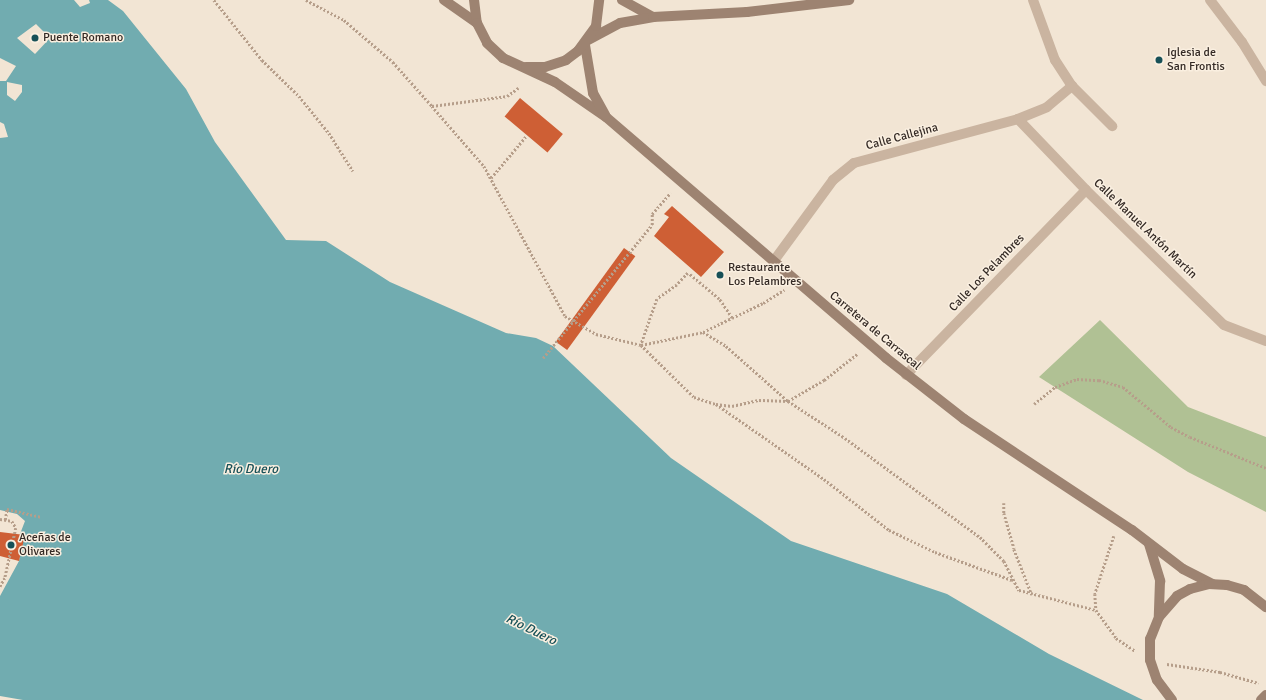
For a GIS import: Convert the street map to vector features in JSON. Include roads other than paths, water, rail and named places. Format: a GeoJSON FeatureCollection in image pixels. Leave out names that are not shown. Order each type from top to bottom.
{"type":"FeatureCollection","features":[{"type":"Feature","properties":{"kind":"main road"},"geometry":{"type":"LineString","coordinates":[[444,0],[477,23]]}},
{"type":"Feature","properties":{"kind":"main road"},"geometry":{"type":"LineString","coordinates":[[474,0],[477,23]]}},
{"type":"Feature","properties":{"kind":"main road"},"geometry":{"type":"LineString","coordinates":[[586,42],[596,26],[599,0]]}},
{"type":"Feature","properties":{"kind":"main road"},"geometry":{"type":"LineString","coordinates":[[622,0],[652,17]]}},
{"type":"Feature","properties":{"kind":"main road"},"geometry":{"type":"LineString","coordinates":[[522,67],[545,67],[566,60],[586,42],[620,23],[652,17],[747,12],[849,0]]}},
{"type":"Feature","properties":{"kind":"main road","name":"Carretera de Carrascal"},"geometry":{"type":"LineString","coordinates":[[477,23],[487,43],[503,58],[555,82],[606,117],[906,375],[988,436],[1146,541],[1183,569],[1212,584]]}},
{"type":"Feature","properties":{"kind":"main road","name":"Carretera de Carrascal"},"geometry":{"type":"LineString","coordinates":[[586,42],[593,93],[606,117]]}},
{"type":"Feature","properties":{"kind":"main road"},"geometry":{"type":"LineString","coordinates":[[1146,541],[1153,553],[1159,576],[1159,617]]}},
{"type":"Feature","properties":{"kind":"main road"},"geometry":{"type":"LineString","coordinates":[[1172,700],[1157,680],[1150,660],[1150,639],[1159,617],[1183,592],[1212,584],[1236,587],[1266,600]]}},
{"type":"Feature","properties":{"kind":"main road"},"geometry":{"type":"LineString","coordinates":[[1253,595],[1266,607]]}},
{"type":"Feature","properties":{"kind":"main road"},"geometry":{"type":"LineString","coordinates":[[1261,700],[1266,695]]}},
{"type":"Feature","properties":{"kind":"street"},"geometry":{"type":"LineString","coordinates":[[1033,0],[1055,60],[1072,86],[1112,126]]}},
{"type":"Feature","properties":{"kind":"street"},"geometry":{"type":"LineString","coordinates":[[1210,0],[1242,42],[1266,81]]}},
{"type":"Feature","properties":{"kind":"street","name":"Calle Callejina"},"geometry":{"type":"LineString","coordinates":[[773,262],[833,180],[854,163],[1018,119],[1048,107],[1072,86]]}},
{"type":"Feature","properties":{"kind":"street","name":"Calle Manuel Antón Martín"},"geometry":{"type":"LineString","coordinates":[[1018,119],[1086,190],[1224,325],[1266,341]]}},
{"type":"Feature","properties":{"kind":"street","name":"Calle Los Pelambres"},"geometry":{"type":"LineString","coordinates":[[906,375],[1086,190]]}},
{"type":"Feature","properties":{"kind":"water","name":"Río Duero"},"geometry":{"type":"Polygon","coordinates":[[[0,0],[74,0],[80,7],[90,3],[89,0],[108,0],[123,11],[186,89],[215,142],[286,240],[326,241],[390,282],[506,333],[536,338],[553,346],[671,458],[791,541],[947,594],[1049,654],[1143,700],[23,700],[0,696],[0,596],[19,561],[24,535],[20,534],[25,521],[17,514],[0,510],[0,138],[8,137],[4,124],[0,122],[0,81],[6,81],[16,66],[0,58],[0,0]],[[36,24],[17,38],[35,54],[50,38],[36,24]],[[7,82],[7,95],[15,101],[22,92],[22,85],[7,82]]]}},
{"type":"Feature","properties":{"kind":"place","name":"Puente Romano"},"geometry":{"type":"Point","coordinates":[35,38]}},
{"type":"Feature","properties":{"kind":"place","name":"Iglesia de San Frontis"},"geometry":{"type":"Point","coordinates":[1159,60]}},
{"type":"Feature","properties":{"kind":"place","name":"Restaurante Los Pelambres"},"geometry":{"type":"Point","coordinates":[720,275]}},
{"type":"Feature","properties":{"kind":"place","name":"Aceñas de Olivares"},"geometry":{"type":"Point","coordinates":[11,545]}}]}
